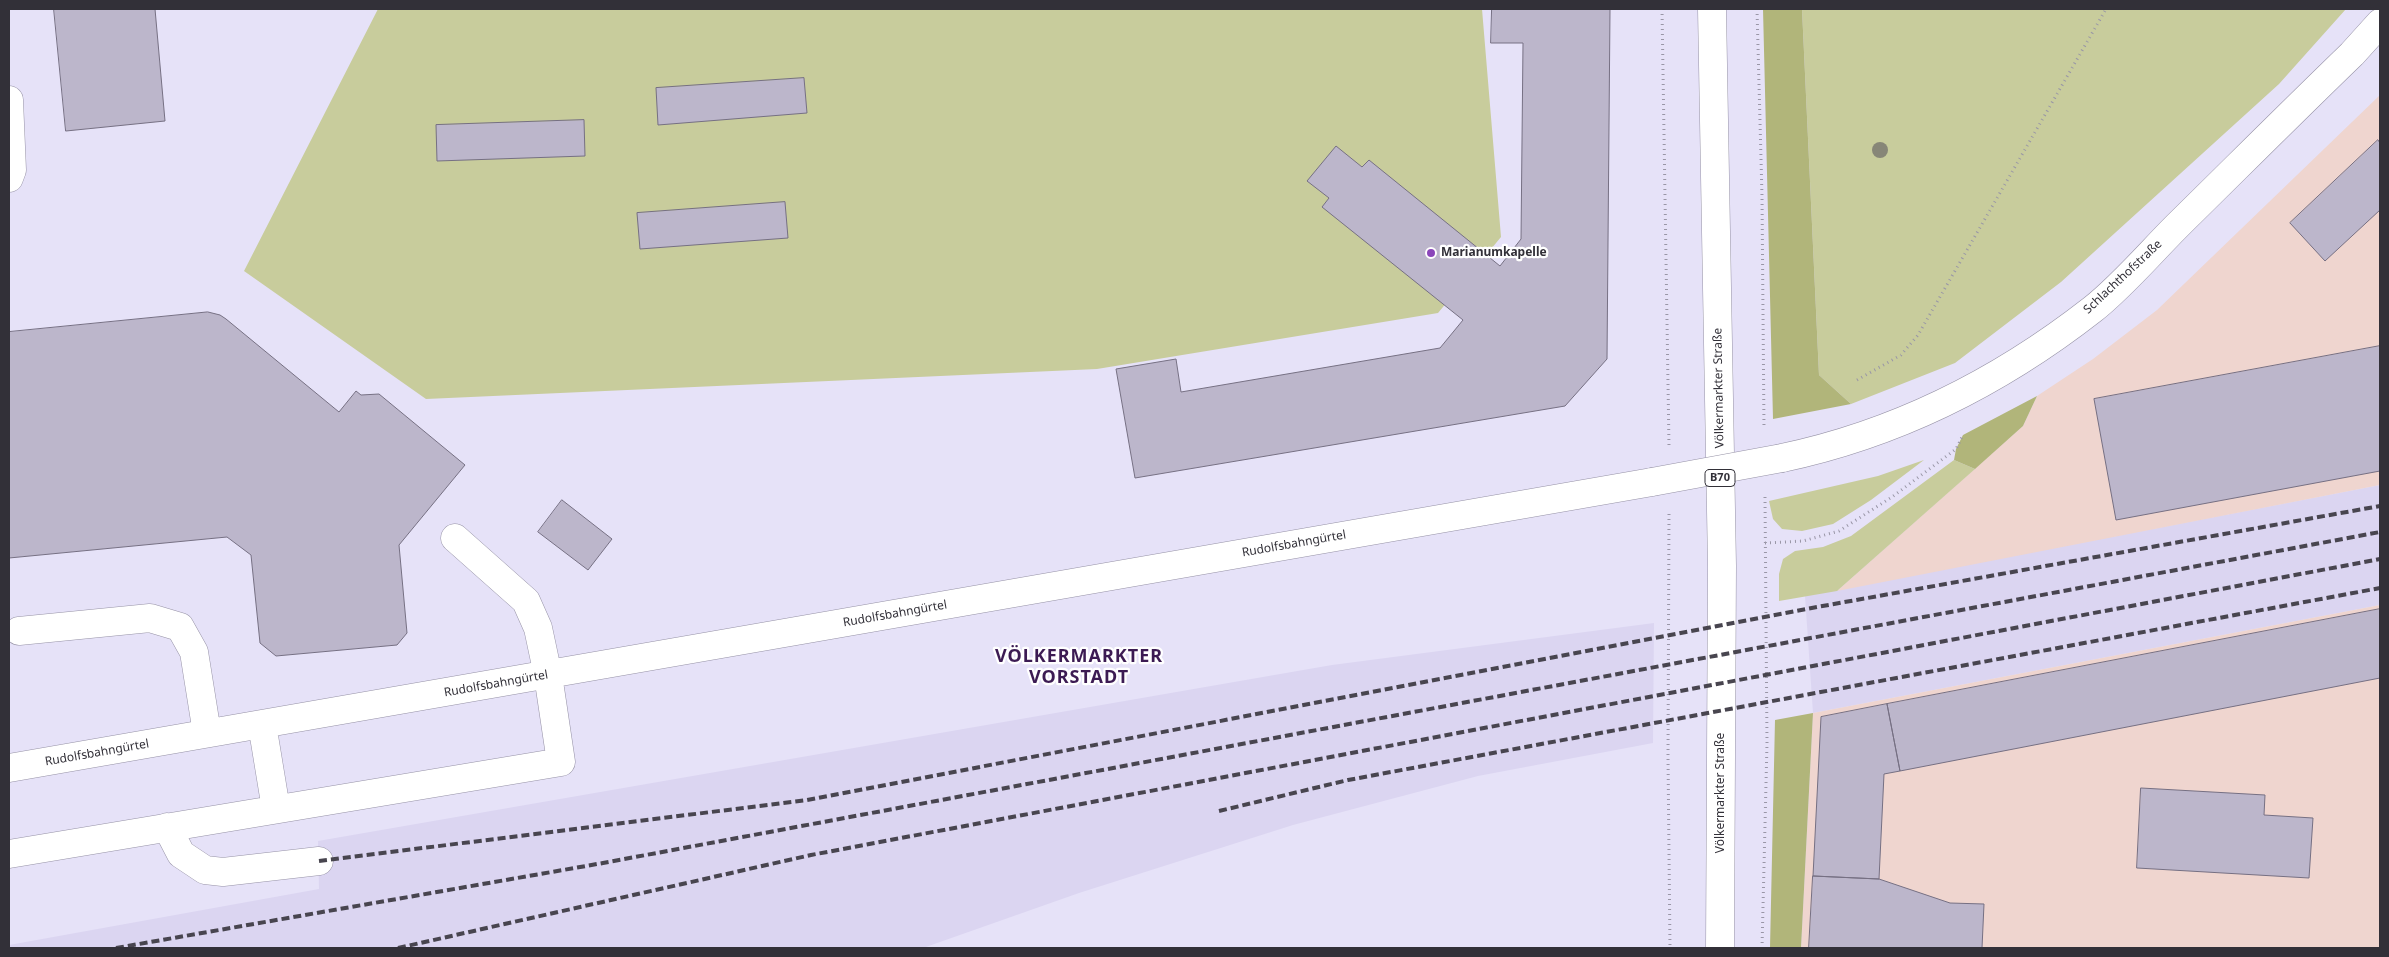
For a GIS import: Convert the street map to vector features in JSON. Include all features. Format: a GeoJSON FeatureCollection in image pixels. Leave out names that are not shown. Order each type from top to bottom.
{"type":"FeatureCollection","features":[{"type":"Feature","properties":{"kind":"street","name":"Völkermarkter Straße"},"geometry":{"type":"LineString","coordinates":[[1712,9],[1722,566],[1720,948]]}},
{"type":"Feature","properties":{"kind":"street","name":"Schlachthofstraße"},"geometry":{"type":"LineString","coordinates":[[1782,458],[1828,448],[1888,428],[1942,404],[2009,368],[2094,308],[2352,54],[2380,23]]}},
{"type":"Feature","properties":{"kind":"street"},"geometry":{"type":"LineString","coordinates":[[9,100],[12,170],[9,178]]}},
{"type":"Feature","properties":{"kind":"street","name":"Rudolfsbahngürtel"},"geometry":{"type":"LineString","coordinates":[[9,768],[1782,458]]}},
{"type":"Feature","properties":{"kind":"street"},"geometry":{"type":"LineString","coordinates":[[9,854],[561,762],[548,675],[538,628],[526,601],[454,538]]}},
{"type":"Feature","properties":{"kind":"street"},"geometry":{"type":"LineString","coordinates":[[19,631],[150,618],[180,627],[194,652],[207,733]]}},
{"type":"Feature","properties":{"kind":"street"},"geometry":{"type":"LineString","coordinates":[[262,724],[276,809]]}},
{"type":"Feature","properties":{"kind":"street"},"geometry":{"type":"LineString","coordinates":[[168,827],[181,854],[206,870],[223,872],[318,861]]}},
{"type":"Feature","properties":{"kind":"path"},"geometry":{"type":"LineString","coordinates":[[1756,9],[1762,196],[1764,434]]}},
{"type":"Feature","properties":{"kind":"path"},"geometry":{"type":"LineString","coordinates":[[1857,380],[1902,355],[1918,335],[2106,9]]}},
{"type":"Feature","properties":{"kind":"path"},"geometry":{"type":"LineString","coordinates":[[1765,543],[1803,541],[1839,531],[1892,497],[1956,449],[1963,435]]}},
{"type":"Feature","properties":{"kind":"path"},"geometry":{"type":"LineString","coordinates":[[1762,948],[1767,743],[1765,494]]}},
{"type":"Feature","properties":{"kind":"shaded area"},"geometry":{"type":"Polygon","coordinates":[[[2380,95],[2380,485],[1837,591],[2023,426],[2037,396],[2093,359],[2157,310],[2380,95]]]}},
{"type":"Feature","properties":{"kind":"shaded area"},"geometry":{"type":"Polygon","coordinates":[[[2380,485],[2380,605],[1813,713],[1805,596],[2380,485]]]}},
{"type":"Feature","properties":{"kind":"shaded area"},"geometry":{"type":"Polygon","coordinates":[[[2380,605],[2380,948],[1801,948],[1813,713],[2380,605]]]}},
{"type":"Feature","properties":{"kind":"shaded area"},"geometry":{"type":"Polygon","coordinates":[[[1654,623],[1653,743],[1478,776],[1293,825],[1079,893],[923,948],[9,948],[9,945],[319,889],[318,841],[1332,665],[1654,623]]]}},
{"type":"Feature","properties":{"kind":"green space"},"geometry":{"type":"Polygon","coordinates":[[[378,9],[1482,9],[1501,237],[1438,313],[1097,369],[426,399],[244,271],[378,9]]]}},
{"type":"Feature","properties":{"kind":"green space"},"geometry":{"type":"Polygon","coordinates":[[[1763,9],[1802,9],[1819,375],[1851,404],[1773,419],[1763,9]]]}},
{"type":"Feature","properties":{"kind":"green space"},"geometry":{"type":"Polygon","coordinates":[[[1802,9],[2346,9],[2279,84],[2061,282],[1955,363],[1851,404],[1819,375],[1802,9]]]}},
{"type":"Feature","properties":{"kind":"green space"},"geometry":{"type":"Polygon","coordinates":[[[2037,396],[2023,426],[1975,469],[1954,460],[1956,449],[1963,435],[2037,396]]]}},
{"type":"Feature","properties":{"kind":"green space"},"geometry":{"type":"Polygon","coordinates":[[[1924,460],[1871,500],[1833,524],[1802,531],[1782,529],[1773,519],[1769,501],[1878,476],[1924,460]]]}},
{"type":"Feature","properties":{"kind":"green space"},"geometry":{"type":"Polygon","coordinates":[[[1954,460],[1975,469],[1837,591],[1779,601],[1779,574],[1783,559],[1795,551],[1823,547],[1851,536],[1954,460]]]}},
{"type":"Feature","properties":{"kind":"green space"},"geometry":{"type":"Polygon","coordinates":[[[1813,713],[1801,948],[1770,948],[1775,720],[1813,713]]]}},
{"type":"Feature","properties":{"kind":"building"},"geometry":{"type":"Polygon","coordinates":[[[54,9],[155,9],[165,121],[66,131],[54,9]]]}},
{"type":"Feature","properties":{"kind":"building","name":"Marianumkapelle"},"geometry":{"type":"Polygon","coordinates":[[[1492,9],[1610,9],[1607,359],[1565,406],[1135,478],[1116,369],[1176,359],[1181,392],[1440,348],[1463,320],[1322,207],[1329,198],[1307,181],[1336,146],[1362,167],[1369,160],[1500,266],[1521,239],[1523,43],[1491,43],[1492,9]]]}},
{"type":"Feature","properties":{"kind":"building"},"geometry":{"type":"Polygon","coordinates":[[[804,78],[807,113],[658,125],[656,88],[804,78]]]}},
{"type":"Feature","properties":{"kind":"building"},"geometry":{"type":"Polygon","coordinates":[[[584,120],[585,156],[437,161],[436,125],[584,120]]]}},
{"type":"Feature","properties":{"kind":"building"},"geometry":{"type":"Polygon","coordinates":[[[2378,140],[2380,143],[2380,210],[2325,261],[2290,223],[2378,140]]]}},
{"type":"Feature","properties":{"kind":"building"},"geometry":{"type":"Polygon","coordinates":[[[785,202],[788,238],[640,249],[637,213],[785,202]]]}},
{"type":"Feature","properties":{"kind":"building"},"geometry":{"type":"Polygon","coordinates":[[[208,312],[220,315],[226,319],[339,412],[356,391],[361,395],[379,394],[465,465],[399,545],[407,633],[397,645],[276,656],[260,643],[251,555],[227,537],[9,558],[9,332],[208,312]]]}},
{"type":"Feature","properties":{"kind":"building"},"geometry":{"type":"Polygon","coordinates":[[[2380,346],[2380,471],[2116,520],[2094,399],[2380,346]]]}},
{"type":"Feature","properties":{"kind":"building"},"geometry":{"type":"Polygon","coordinates":[[[562,500],[612,539],[588,570],[538,532],[562,500]]]}},
{"type":"Feature","properties":{"kind":"building"},"geometry":{"type":"Polygon","coordinates":[[[2380,609],[2380,678],[1900,771],[1887,704],[2380,609]]]}},
{"type":"Feature","properties":{"kind":"building"},"geometry":{"type":"Polygon","coordinates":[[[1887,704],[1900,771],[1884,774],[1879,879],[1813,876],[1821,717],[1887,704]]]}},
{"type":"Feature","properties":{"kind":"building"},"geometry":{"type":"Polygon","coordinates":[[[2141,788],[2265,795],[2264,815],[2313,818],[2309,878],[2137,868],[2141,788]]]}},
{"type":"Feature","properties":{"kind":"building"},"geometry":{"type":"Polygon","coordinates":[[[1813,876],[1879,879],[1950,903],[1984,904],[1982,948],[1809,948],[1813,876]]]}},
{"type":"Feature","properties":{"kind":"railway"},"geometry":{"type":"LineString","coordinates":[[319,861],[807,800],[1806,609],[2380,506]]}},
{"type":"Feature","properties":{"kind":"railway"},"geometry":{"type":"LineString","coordinates":[[116,948],[603,863],[2380,532]]}},
{"type":"Feature","properties":{"kind":"railway"},"geometry":{"type":"LineString","coordinates":[[398,948],[811,855],[2380,559]]}},
{"type":"Feature","properties":{"kind":"railway"},"geometry":{"type":"LineString","coordinates":[[1219,811],[1348,780],[2380,588]]}},
{"type":"Feature","properties":{"kind":"place","name":"Marianumkapelle"},"geometry":{"type":"Point","coordinates":[1431,253]}},
{"type":"Feature","properties":{"kind":"district","name":"VÖLKERMARKTER VORSTADT"},"geometry":{"type":"Point","coordinates":[1079,668]}}]}
